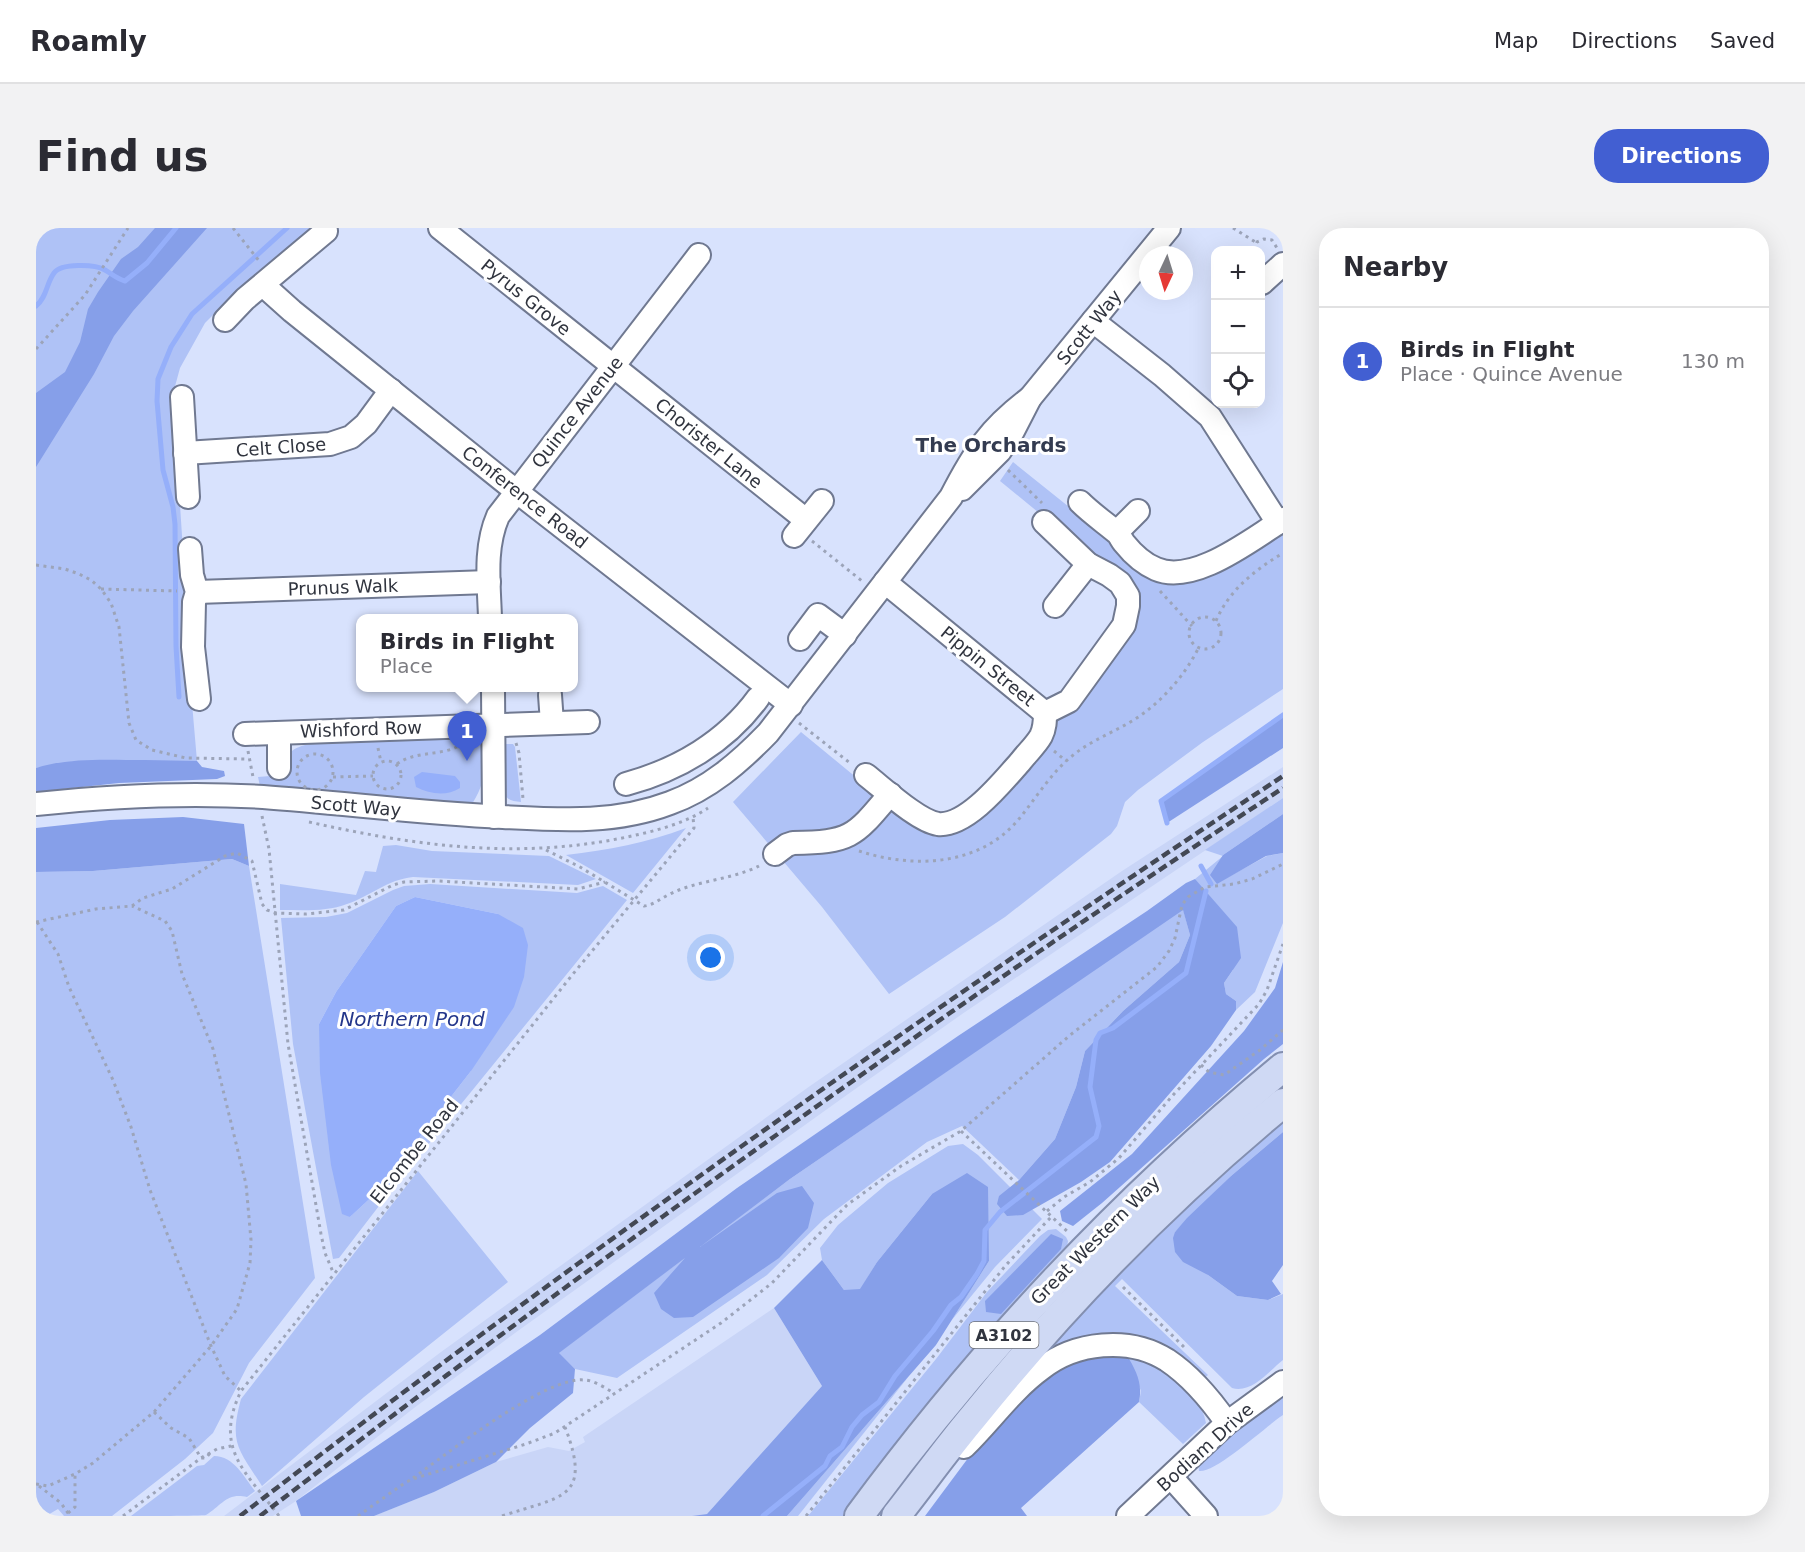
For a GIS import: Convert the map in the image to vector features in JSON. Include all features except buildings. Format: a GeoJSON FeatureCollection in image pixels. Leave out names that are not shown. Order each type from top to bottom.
{"type":"FeatureCollection","features":[{"type":"Feature","properties":{"kind":"main road","name":"Great Western Way"},"geometry":{"type":"LineString","coordinates":[[859,1516],[948,1401],[1007,1331],[1064,1270],[1128,1204],[1182,1153],[1283,1067]]}},
{"type":"Feature","properties":{"kind":"main road","name":"Great Western Way"},"geometry":{"type":"LineString","coordinates":[[901,1509],[981,1406],[1072,1303],[1185,1189],[1283,1104]]}},
{"type":"Feature","properties":{"kind":"street","name":"Pyrus Grove"},"geometry":{"type":"LineString","coordinates":[[440,228],[612,366]]}},
{"type":"Feature","properties":{"kind":"street","name":"Scott Way"},"geometry":{"type":"LineString","coordinates":[[36,804],[120,797],[200,795],[257,797],[494,817],[583,820],[636,825],[708,784],[742,759],[768,733],[794,713],[845,635],[951,497],[970,460],[987,436],[1002,420],[1030,398],[1169,228]]}},
{"type":"Feature","properties":{"kind":"street"},"geometry":{"type":"LineString","coordinates":[[225,320],[245,299],[262,274],[288,263],[326,231]]}},
{"type":"Feature","properties":{"kind":"street","name":"Quince Avenue"},"geometry":{"type":"LineString","coordinates":[[490,614],[489,544],[492,528],[498,516],[699,255]]}},
{"type":"Feature","properties":{"kind":"street"},"geometry":{"type":"LineString","coordinates":[[1265,281],[1283,266]]}},
{"type":"Feature","properties":{"kind":"street","name":"Conference Road"},"geometry":{"type":"LineString","coordinates":[[262,274],[292,311],[794,713]]}},
{"type":"Feature","properties":{"kind":"street"},"geometry":{"type":"LineString","coordinates":[[1080,502],[1117,532],[1141,560],[1157,570],[1183,571],[1202,567],[1281,521],[1210,417],[1162,375],[1093,321]]}},
{"type":"Feature","properties":{"kind":"street","name":"Chorister Lane"},"geometry":{"type":"LineString","coordinates":[[612,366],[799,529]]}},
{"type":"Feature","properties":{"kind":"street","name":"Celt Close"},"geometry":{"type":"LineString","coordinates":[[185,453],[330,444],[351,437],[366,424],[391,390]]}},
{"type":"Feature","properties":{"kind":"street"},"geometry":{"type":"LineString","coordinates":[[182,397],[188,487]]}},
{"type":"Feature","properties":{"kind":"street"},"geometry":{"type":"LineString","coordinates":[[799,529],[822,501]]}},
{"type":"Feature","properties":{"kind":"street"},"geometry":{"type":"LineString","coordinates":[[1117,532],[1138,511]]}},
{"type":"Feature","properties":{"kind":"street","name":"Pippin Street"},"geometry":{"type":"LineString","coordinates":[[885,582],[1046,713],[1069,701],[1124,625],[1128,596],[1120,583],[1109,574],[1088,564],[1044,522]]}},
{"type":"Feature","properties":{"kind":"street"},"geometry":{"type":"LineString","coordinates":[[191,559],[194,661],[199,699]]}},
{"type":"Feature","properties":{"kind":"street"},"geometry":{"type":"LineString","coordinates":[[1055,606],[1088,564]]}},
{"type":"Feature","properties":{"kind":"street","name":"Prunus Walk"},"geometry":{"type":"LineString","coordinates":[[191,592],[489,582]]}},
{"type":"Feature","properties":{"kind":"street"},"geometry":{"type":"LineString","coordinates":[[800,639],[824,607],[845,635]]}},
{"type":"Feature","properties":{"kind":"street"},"geometry":{"type":"LineString","coordinates":[[493,692],[494,817]]}},
{"type":"Feature","properties":{"kind":"street"},"geometry":{"type":"LineString","coordinates":[[550,695],[552,723]]}},
{"type":"Feature","properties":{"kind":"street"},"geometry":{"type":"LineString","coordinates":[[626,784],[664,771],[692,758],[739,722],[758,698]]}},
{"type":"Feature","properties":{"kind":"street"},"geometry":{"type":"LineString","coordinates":[[866,775],[924,820],[942,824],[957,820],[992,793],[1039,739],[1044,729],[1046,713]]}},
{"type":"Feature","properties":{"kind":"street","name":"Wishford Row"},"geometry":{"type":"LineString","coordinates":[[245,734],[494,733],[552,723],[588,722]]}},
{"type":"Feature","properties":{"kind":"street","name":"Wishford Row"},"geometry":{"type":"LineString","coordinates":[[279,733],[279,768]]}},
{"type":"Feature","properties":{"kind":"street"},"geometry":{"type":"LineString","coordinates":[[664,771],[675,801]]}},
{"type":"Feature","properties":{"kind":"street"},"geometry":{"type":"LineString","coordinates":[[775,854],[793,843],[820,843],[850,835],[868,820],[890,794]]}},
{"type":"Feature","properties":{"kind":"street"},"geometry":{"type":"LineString","coordinates":[[901,1509],[975,1437],[1035,1373],[1063,1355],[1087,1348],[1124,1346],[1163,1358],[1202,1392],[1227,1423]]}},
{"type":"Feature","properties":{"kind":"street","name":"Bodiam Drive"},"geometry":{"type":"LineString","coordinates":[[1128,1516],[1227,1423],[1283,1382]]}},
{"type":"Feature","properties":{"kind":"street"},"geometry":{"type":"LineString","coordinates":[[1171,1477],[1206,1516]]}},
{"type":"Feature","properties":{"kind":"path"},"geometry":{"type":"LineString","coordinates":[[36,349],[85,295],[128,228]]}},
{"type":"Feature","properties":{"kind":"path"},"geometry":{"type":"LineString","coordinates":[[233,228],[248,246],[262,274]]}},
{"type":"Feature","properties":{"kind":"path"},"geometry":{"type":"LineString","coordinates":[[1233,228],[1257,243]]}},
{"type":"Feature","properties":{"kind":"path"},"geometry":{"type":"LineString","coordinates":[[1256,246],[1264,239],[1272,240]]}},
{"type":"Feature","properties":{"kind":"path"},"geometry":{"type":"LineString","coordinates":[[799,529],[862,581]]}},
{"type":"Feature","properties":{"kind":"path"},"geometry":{"type":"LineString","coordinates":[[1216,621],[1221,610],[1239,586],[1283,553]]}},
{"type":"Feature","properties":{"kind":"path"},"geometry":{"type":"LineString","coordinates":[[36,565],[65,569],[91,580],[111,603],[119,627],[129,723],[136,740],[153,750],[186,758],[250,759]]}},
{"type":"Feature","properties":{"kind":"path"},"geometry":{"type":"LineString","coordinates":[[101,589],[191,592]]}},
{"type":"Feature","properties":{"kind":"path"},"geometry":{"type":"LineString","coordinates":[[1206,617],[1216,621],[1221,630],[1220,640],[1212,647],[1199,647],[1190,638],[1193,623],[1206,617]]}},
{"type":"Feature","properties":{"kind":"path"},"geometry":{"type":"LineString","coordinates":[[840,839],[861,852],[909,861],[948,859],[985,848],[1013,825],[1073,755],[1132,721],[1163,696],[1191,663],[1199,647]]}},
{"type":"Feature","properties":{"kind":"path"},"geometry":{"type":"LineString","coordinates":[[794,713],[866,775]]}},
{"type":"Feature","properties":{"kind":"path"},"geometry":{"type":"LineString","coordinates":[[494,733],[517,744],[524,803]]}},
{"type":"Feature","properties":{"kind":"path"},"geometry":{"type":"LineString","coordinates":[[397,764],[407,758],[443,753],[457,747]]}},
{"type":"Feature","properties":{"kind":"path"},"geometry":{"type":"LineString","coordinates":[[309,754],[321,755],[330,762],[332,777],[324,788],[307,789],[298,780],[297,768],[304,757],[309,754]]}},
{"type":"Feature","properties":{"kind":"path"},"geometry":{"type":"LineString","coordinates":[[388,761],[397,764],[400,768],[401,777],[393,788],[380,787],[373,776],[376,767],[381,762],[388,761]]}},
{"type":"Feature","properties":{"kind":"path"},"geometry":{"type":"LineString","coordinates":[[332,777],[373,776]]}},
{"type":"Feature","properties":{"kind":"path"},"geometry":{"type":"LineString","coordinates":[[270,814],[261,813],[269,849],[289,1055],[321,1234],[325,1253],[333,1272]]}},
{"type":"Feature","properties":{"kind":"path","name":"Elcombe Road"},"geometry":{"type":"LineString","coordinates":[[231,1446],[230,1422],[241,1391],[333,1272],[694,828],[693,817],[675,825],[636,825]]}},
{"type":"Feature","properties":{"kind":"path"},"geometry":{"type":"LineString","coordinates":[[300,820],[429,844],[483,849],[544,849],[594,844],[636,825]]}},
{"type":"Feature","properties":{"kind":"path"},"geometry":{"type":"LineString","coordinates":[[544,849],[644,906],[695,884],[748,872],[762,865],[775,854]]}},
{"type":"Feature","properties":{"kind":"path"},"geometry":{"type":"LineString","coordinates":[[132,906],[143,898],[171,889],[225,856],[237,853],[252,861],[262,904],[267,910],[276,914],[344,910],[393,885],[404,882],[438,881],[578,889],[605,882]]}},
{"type":"Feature","properties":{"kind":"path"},"geometry":{"type":"LineString","coordinates":[[406,1482],[555,1433],[721,1323],[772,1283],[847,1205],[901,1166],[961,1131],[995,1104],[1069,1036],[1157,967],[1175,938],[1182,905],[1188,897],[1205,887],[1234,884],[1252,879],[1283,864]]}},
{"type":"Feature","properties":{"kind":"path"},"geometry":{"type":"LineString","coordinates":[[37,1485],[48,1486],[93,1463],[154,1412],[211,1346],[237,1309],[246,1282],[251,1240],[246,1184],[213,1049],[182,974],[172,931],[165,921],[132,906],[96,909],[36,922],[58,954],[69,987],[113,1080],[131,1127],[150,1190],[211,1346],[225,1376],[241,1391]]}},
{"type":"Feature","properties":{"kind":"path"},"geometry":{"type":"LineString","coordinates":[[1047,1211],[1064,1197],[1090,1182],[1119,1158],[1201,1065],[1259,1004],[1270,982],[1283,944]]}},
{"type":"Feature","properties":{"kind":"path"},"geometry":{"type":"LineString","coordinates":[[1201,1065],[1209,1072],[1224,1075],[1260,1050],[1283,1030]]}},
{"type":"Feature","properties":{"kind":"path"},"geometry":{"type":"LineString","coordinates":[[961,1131],[1069,1233]]}},
{"type":"Feature","properties":{"kind":"path"},"geometry":{"type":"LineString","coordinates":[[806,1516],[1006,1265],[1052,1216]]}},
{"type":"Feature","properties":{"kind":"path"},"geometry":{"type":"LineString","coordinates":[[358,1516],[515,1407],[554,1385],[584,1380],[614,1393]]}},
{"type":"Feature","properties":{"kind":"path"},"geometry":{"type":"LineString","coordinates":[[154,1412],[171,1428],[189,1438],[201,1458]]}},
{"type":"Feature","properties":{"kind":"path"},"geometry":{"type":"LineString","coordinates":[[502,1516],[558,1497],[570,1488],[576,1476],[576,1459],[565,1427]]}},
{"type":"Feature","properties":{"kind":"path"},"geometry":{"type":"LineString","coordinates":[[123,1516],[201,1458],[207,1458],[210,1453],[231,1446],[238,1462],[279,1516]]}},
{"type":"Feature","properties":{"kind":"path"},"geometry":{"type":"LineString","coordinates":[[37,1485],[61,1503],[69,1515],[75,1507],[75,1474]]}},
{"type":"Feature","properties":{"kind":"shaded area"},"geometry":{"type":"Polygon","coordinates":[[[36,228],[315,228],[227,301],[205,323],[180,368],[174,390],[171,420],[180,505],[185,622],[197,761],[76,761],[36,768],[36,228]]]}},
{"type":"Feature","properties":{"kind":"shaded area"},"geometry":{"type":"Polygon","coordinates":[[[155,228],[207,228],[133,311],[114,336],[94,374],[36,467],[36,393],[65,372],[80,342],[88,309],[98,292],[121,259],[138,247],[155,228]]]}},
{"type":"Feature","properties":{"kind":"shaded area"},"geometry":{"type":"Polygon","coordinates":[[[1013,462],[1114,543],[1165,580],[1180,583],[1200,580],[1283,535],[1283,689],[1203,742],[1138,790],[1125,802],[1117,826],[1111,834],[1005,917],[889,994],[822,907],[733,802],[801,732],[908,820],[946,831],[1050,726],[1133,600],[1055,526],[1000,481],[1013,462]]]}},
{"type":"Feature","properties":{"kind":"shaded area"},"geometry":{"type":"Polygon","coordinates":[[[1283,715],[1283,748],[1167,823],[1161,801],[1283,715]]]}},
{"type":"Feature","properties":{"kind":"shaded area"},"geometry":{"type":"Polygon","coordinates":[[[484,737],[483,779],[472,804],[261,791],[258,777],[282,775],[289,754],[296,748],[309,744],[484,737]]]}},
{"type":"Feature","properties":{"kind":"shaded area"},"geometry":{"type":"Polygon","coordinates":[[[500,744],[513,744],[515,747],[521,802],[510,800],[503,791],[500,744]]]}},
{"type":"Feature","properties":{"kind":"shaded area"},"geometry":{"type":"Polygon","coordinates":[[[104,760],[197,761],[202,767],[224,771],[225,776],[217,779],[119,783],[36,792],[36,768],[49,764],[104,760]]]}},
{"type":"Feature","properties":{"kind":"shaded area"},"geometry":{"type":"Polygon","coordinates":[[[1283,767],[1283,798],[965,1012],[851,1092],[515,1333],[414,1408],[296,1501],[273,1516],[224,1516],[441,1352],[810,1086],[1122,871],[1283,767]]]}},
{"type":"Feature","properties":{"kind":"shaded area"},"geometry":{"type":"Polygon","coordinates":[[[1283,798],[1283,814],[1223,856],[1205,850],[1283,798]]]}},
{"type":"Feature","properties":{"kind":"shaded area"},"geometry":{"type":"Polygon","coordinates":[[[1283,814],[1283,853],[1266,856],[1217,884],[1210,875],[1223,855],[1283,814]]]}},
{"type":"Feature","properties":{"kind":"shaded area"},"geometry":{"type":"Polygon","coordinates":[[[183,817],[244,824],[249,866],[232,859],[93,871],[36,872],[36,828],[110,820],[183,817]]]}},
{"type":"Feature","properties":{"kind":"shaded area"},"geometry":{"type":"Polygon","coordinates":[[[686,828],[633,893],[566,855],[627,845],[686,828]]]}},
{"type":"Feature","properties":{"kind":"shaded area"},"geometry":{"type":"Polygon","coordinates":[[[396,845],[432,851],[549,856],[596,879],[578,885],[413,877],[395,881],[339,907],[280,910],[280,884],[356,895],[365,871],[376,872],[383,846],[396,845]]]}},
{"type":"Feature","properties":{"kind":"shaded area"},"geometry":{"type":"Polygon","coordinates":[[[1283,853],[1283,923],[1255,992],[1236,1010],[1236,1001],[1226,994],[1224,983],[1233,970],[1195,879],[1223,856],[1217,883],[1267,856],[1283,853]]]}},
{"type":"Feature","properties":{"kind":"shaded area"},"geometry":{"type":"Polygon","coordinates":[[[232,859],[249,866],[315,1278],[249,1363],[213,1433],[185,1459],[112,1516],[64,1516],[58,1509],[46,1516],[36,1516],[36,872],[93,871],[232,859]]]}},
{"type":"Feature","properties":{"kind":"shaded area"},"geometry":{"type":"Polygon","coordinates":[[[1195,879],[1237,927],[1241,958],[1224,983],[1226,994],[1236,1001],[1236,1010],[1211,1046],[1110,1162],[1081,1182],[1023,1215],[1007,1216],[997,1204],[999,1196],[1019,1180],[1055,1139],[1076,1087],[1085,1051],[1123,1011],[1179,962],[1190,935],[1183,910],[790,1179],[700,1247],[777,1193],[802,1186],[814,1203],[808,1228],[779,1258],[693,1317],[674,1318],[661,1309],[654,1293],[685,1258],[559,1353],[575,1369],[573,1393],[530,1428],[496,1462],[434,1492],[374,1516],[301,1516],[296,1501],[540,1335],[737,1188],[958,1036],[1195,879]]]}},
{"type":"Feature","properties":{"kind":"shaded area"},"geometry":{"type":"Polygon","coordinates":[[[430,884],[577,893],[603,886],[627,900],[392,1189],[339,1258],[333,1259],[293,1044],[281,918],[326,917],[347,913],[404,886],[430,884]],[[415,897],[396,906],[336,992],[319,1024],[350,1217],[377,1192],[471,1071],[498,914],[415,897]]]}},
{"type":"Feature","properties":{"kind":"shaded area"},"geometry":{"type":"Polygon","coordinates":[[[1183,909],[1190,935],[1179,962],[1123,1011],[1085,1051],[1076,1087],[1055,1139],[1019,1180],[962,1126],[927,1142],[824,1219],[767,1275],[617,1378],[575,1369],[558,1353],[790,1179],[1183,909]]]}},
{"type":"Feature","properties":{"kind":"shaded area"},"geometry":{"type":"Polygon","coordinates":[[[1283,962],[1283,1044],[1102,1203],[1073,1226],[1062,1221],[1060,1211],[1132,1154],[1244,1031],[1275,988],[1283,962]]]}},
{"type":"Feature","properties":{"kind":"shaded area"},"geometry":{"type":"Polygon","coordinates":[[[1283,1120],[1283,1132],[1231,1176],[1175,1232],[1208,1275],[1237,1296],[1268,1300],[1283,1294],[1283,1360],[1253,1385],[1239,1389],[1232,1388],[1122,1279],[1115,1286],[1208,1375],[1203,1379],[1164,1349],[1038,1359],[1185,1203],[1283,1120]]]}},
{"type":"Feature","properties":{"kind":"shaded area"},"geometry":{"type":"Polygon","coordinates":[[[1283,1132],[1283,1265],[1272,1281],[1281,1294],[1268,1300],[1237,1296],[1208,1275],[1183,1262],[1175,1252],[1173,1238],[1175,1232],[1187,1218],[1231,1176],[1283,1132]]]}},
{"type":"Feature","properties":{"kind":"shaded area"},"geometry":{"type":"Polygon","coordinates":[[[963,1144],[978,1155],[1042,1219],[995,1267],[951,1321],[989,1261],[932,1194],[877,1262],[860,1290],[844,1290],[822,1260],[820,1248],[838,1225],[888,1183],[948,1146],[963,1144]]]}},
{"type":"Feature","properties":{"kind":"shaded area"},"geometry":{"type":"Polygon","coordinates":[[[418,1171],[508,1282],[364,1397],[262,1486],[238,1445],[236,1426],[241,1399],[418,1171]]]}},
{"type":"Feature","properties":{"kind":"shaded area"},"geometry":{"type":"Polygon","coordinates":[[[967,1173],[988,1187],[989,1261],[936,1345],[787,1516],[692,1516],[707,1514],[822,1386],[774,1308],[822,1260],[844,1290],[860,1289],[877,1262],[932,1194],[967,1173]]]}},
{"type":"Feature","properties":{"kind":"shaded area"},"geometry":{"type":"Polygon","coordinates":[[[1056,1229],[1066,1237],[1067,1248],[1001,1320],[845,1516],[808,1516],[936,1359],[987,1292],[1040,1236],[1048,1230],[1056,1229]]]}},
{"type":"Feature","properties":{"kind":"shaded area"},"geometry":{"type":"Polygon","coordinates":[[[1051,1234],[1063,1239],[1061,1249],[1001,1314],[986,1312],[985,1301],[1051,1234]]]}},
{"type":"Feature","properties":{"kind":"shaded area"},"geometry":{"type":"Polygon","coordinates":[[[774,1308],[822,1386],[707,1514],[692,1516],[374,1516],[434,1492],[496,1462],[548,1447],[569,1451],[585,1442],[583,1437],[774,1308]]]}},
{"type":"Feature","properties":{"kind":"shaded area"},"geometry":{"type":"Polygon","coordinates":[[[1126,1354],[1151,1363],[1176,1378],[1202,1410],[1206,1423],[1183,1444],[1139,1402],[1141,1391],[1126,1354]]]}},
{"type":"Feature","properties":{"kind":"shaded area"},"geometry":{"type":"Polygon","coordinates":[[[1126,1354],[1138,1377],[1139,1402],[1021,1508],[1027,1516],[925,1516],[986,1434],[1035,1382],[1086,1357],[1126,1354]]]}},
{"type":"Feature","properties":{"kind":"shaded area"},"geometry":{"type":"Polygon","coordinates":[[[909,1376],[798,1516],[787,1516],[793,1509],[909,1376]]]}},
{"type":"Feature","properties":{"kind":"shaded area"},"geometry":{"type":"Polygon","coordinates":[[[1283,1393],[1283,1415],[1217,1465],[1199,1471],[1200,1462],[1206,1455],[1283,1393]]]}},
{"type":"Feature","properties":{"kind":"shaded area"},"geometry":{"type":"Polygon","coordinates":[[[214,1456],[233,1463],[255,1491],[247,1497],[229,1498],[206,1515],[131,1516],[197,1466],[204,1465],[214,1456]]]}},
{"type":"Feature","properties":{"kind":"water"},"geometry":{"type":"Polygon","coordinates":[[[422,772],[455,776],[460,782],[460,788],[449,793],[432,793],[416,787],[414,777],[422,772]]]}},
{"type":"Feature","properties":{"kind":"water","name":"Northern Pond"},"geometry":{"type":"Polygon","coordinates":[[[415,897],[498,914],[523,928],[528,945],[524,977],[514,1007],[471,1071],[377,1192],[350,1217],[342,1214],[331,1165],[320,1073],[319,1024],[336,992],[396,906],[415,897]]]}},
{"type":"Feature","properties":{"kind":"waterway"},"geometry":{"type":"LineString","coordinates":[[36,306],[42,299],[54,273],[64,267],[100,268],[125,281],[147,263],[176,228]]}},
{"type":"Feature","properties":{"kind":"waterway"},"geometry":{"type":"LineString","coordinates":[[179,697],[176,646],[175,524],[163,470],[157,401],[158,379],[171,347],[192,314],[287,228]]}},
{"type":"Feature","properties":{"kind":"waterway"},"geometry":{"type":"LineString","coordinates":[[1167,823],[1161,801],[1283,715]]}},
{"type":"Feature","properties":{"kind":"waterway"},"geometry":{"type":"LineString","coordinates":[[1201,866],[1211,884]]}},
{"type":"Feature","properties":{"kind":"waterway"},"geometry":{"type":"LineString","coordinates":[[763,1516],[825,1466],[830,1456],[842,1447],[852,1427],[862,1415],[879,1402],[895,1376],[933,1331],[951,1305],[961,1297],[984,1261],[985,1230],[1000,1212],[1096,1137],[1099,1126],[1090,1087],[1096,1040],[1100,1033],[1113,1028],[1186,973],[1206,891]]}},
{"type":"Feature","properties":{"kind":"railway"},"geometry":{"type":"LineString","coordinates":[[240,1516],[496,1324],[755,1137],[1018,954],[1283,776]]}},
{"type":"Feature","properties":{"kind":"railway"},"geometry":{"type":"LineString","coordinates":[[260,1516],[511,1327],[765,1143],[1022,963],[1283,788]]}},
{"type":"Feature","properties":{"kind":"place","name":"Birds in Flight"},"geometry":{"type":"Point","coordinates":[467,761]}},
{"type":"Feature","properties":{"kind":"district","name":"The Orchards"},"geometry":{"type":"Point","coordinates":[991,445]}}]}
